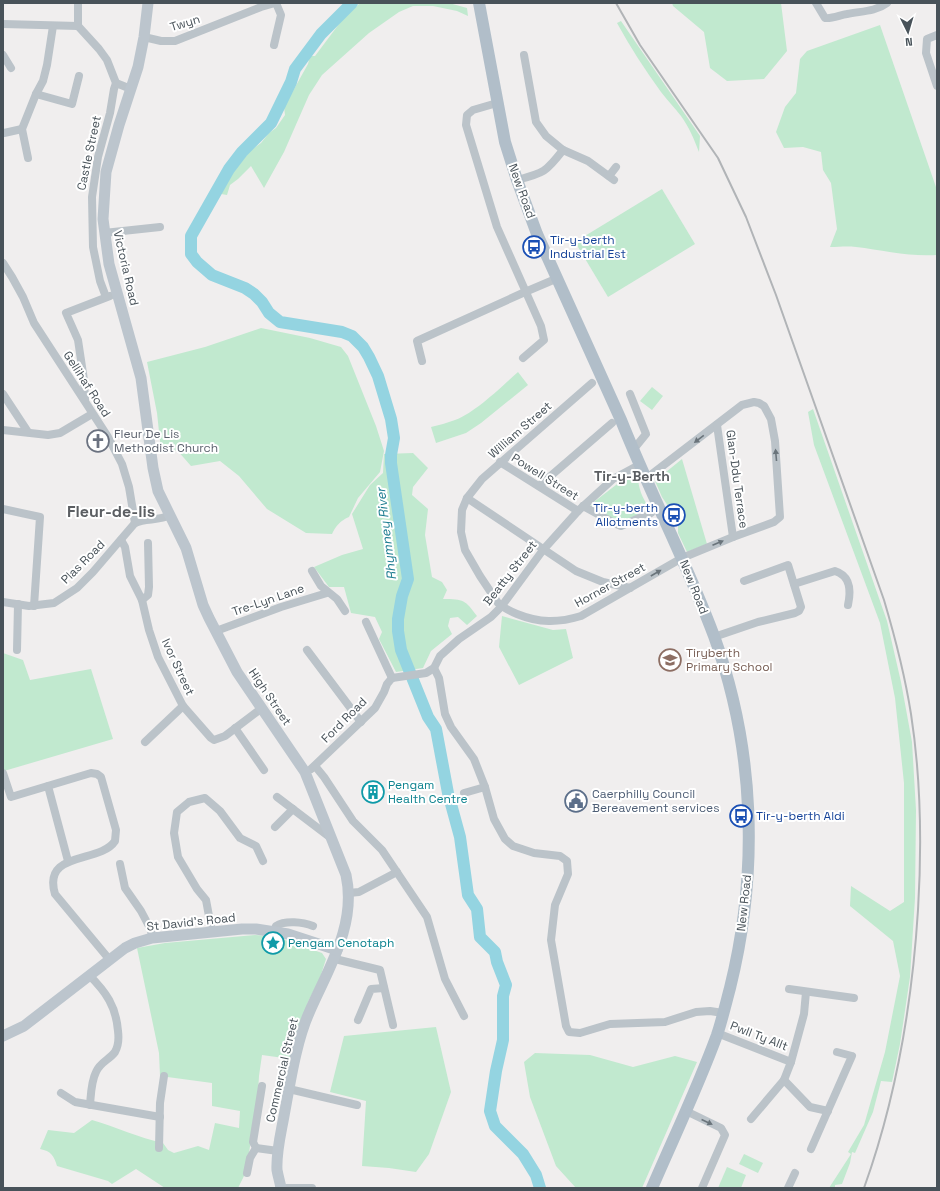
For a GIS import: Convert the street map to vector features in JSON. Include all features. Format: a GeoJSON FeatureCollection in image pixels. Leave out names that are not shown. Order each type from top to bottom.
{"type":"FeatureCollection","features":[{"type":"Feature","properties":{"kind":"main road","name":"Victoria Road"},"geometry":{"type":"LineString","coordinates":[[148,3],[144,37],[138,67],[111,150],[106,172],[103,196],[104,233],[109,264],[111,295],[141,378],[153,468],[158,491],[170,515]]}},
{"type":"Feature","properties":{"kind":"main road","name":"New Road"},"geometry":{"type":"LineString","coordinates":[[479,3],[505,142],[517,180],[537,234],[621,420],[632,450],[682,558],[714,637],[729,685],[739,727],[745,770],[749,854],[745,913],[737,960],[718,1033],[652,1188]]}},
{"type":"Feature","properties":{"kind":"main road","name":"High Street"},"geometry":{"type":"LineString","coordinates":[[170,515],[186,548],[203,605],[237,672],[262,708],[310,769],[346,875],[350,893]]}},
{"type":"Feature","properties":{"kind":"main road","name":"Commercial Street"},"geometry":{"type":"LineString","coordinates":[[281,1188],[277,1170],[278,1151],[289,1089],[303,1028],[336,954],[346,920],[350,893]]}},
{"type":"Feature","properties":{"kind":"main road","name":"St David's Road"},"geometry":{"type":"LineString","coordinates":[[3,1036],[24,1026],[125,948],[135,943],[152,938],[242,929],[274,931],[288,934],[336,954]]}},
{"type":"Feature","properties":{"kind":"street"},"geometry":{"type":"LineString","coordinates":[[78,3],[78,26],[99,48],[107,60],[116,83],[131,89]]}},
{"type":"Feature","properties":{"kind":"street","name":"Twyn"},"geometry":{"type":"LineString","coordinates":[[144,37],[161,41],[175,41],[261,7],[276,3],[281,15],[274,45]]}},
{"type":"Feature","properties":{"kind":"street"},"geometry":{"type":"LineString","coordinates":[[816,3],[822,16],[828,18],[877,9],[887,3]]}},
{"type":"Feature","properties":{"kind":"street"},"geometry":{"type":"LineString","coordinates":[[3,24],[78,26]]}},
{"type":"Feature","properties":{"kind":"street"},"geometry":{"type":"LineString","coordinates":[[28,158],[22,129],[36,94],[43,81],[53,26]]}},
{"type":"Feature","properties":{"kind":"street"},"geometry":{"type":"LineString","coordinates":[[937,35],[927,39],[926,53],[937,86]]}},
{"type":"Feature","properties":{"kind":"street"},"geometry":{"type":"LineString","coordinates":[[3,55],[10,68]]}},
{"type":"Feature","properties":{"kind":"street"},"geometry":{"type":"LineString","coordinates":[[524,55],[536,122],[546,136],[563,150],[588,161],[611,178],[616,167]]}},
{"type":"Feature","properties":{"kind":"street"},"geometry":{"type":"LineString","coordinates":[[36,94],[72,104],[79,76]]}},
{"type":"Feature","properties":{"kind":"street","name":"Castle Street"},"geometry":{"type":"LineString","coordinates":[[111,295],[100,280],[93,247],[92,197],[98,157],[116,83]]}},
{"type":"Feature","properties":{"kind":"street"},"geometry":{"type":"LineString","coordinates":[[113,96],[120,121]]}},
{"type":"Feature","properties":{"kind":"street"},"geometry":{"type":"LineString","coordinates":[[498,103],[473,110],[467,115],[466,125],[497,227],[541,326],[544,340],[524,358]]}},
{"type":"Feature","properties":{"kind":"street"},"geometry":{"type":"LineString","coordinates":[[4,133],[22,129]]}},
{"type":"Feature","properties":{"kind":"street"},"geometry":{"type":"LineString","coordinates":[[517,180],[538,175],[550,168],[563,150]]}},
{"type":"Feature","properties":{"kind":"street"},"geometry":{"type":"LineString","coordinates":[[104,233],[160,227]]}},
{"type":"Feature","properties":{"kind":"street","name":"Gellihaf Road"},"geometry":{"type":"LineString","coordinates":[[3,263],[19,290],[34,323],[108,437],[122,464],[129,487],[135,523]]}},
{"type":"Feature","properties":{"kind":"street"},"geometry":{"type":"LineString","coordinates":[[422,361],[418,341],[558,278]]}},
{"type":"Feature","properties":{"kind":"street"},"geometry":{"type":"LineString","coordinates":[[85,401],[84,380],[78,340],[66,313],[111,295]]}},
{"type":"Feature","properties":{"kind":"street","name":"William Street"},"geometry":{"type":"LineString","coordinates":[[467,498],[482,479],[500,462],[592,383]]}},
{"type":"Feature","properties":{"kind":"street"},"geometry":{"type":"LineString","coordinates":[[3,394],[28,432]]}},
{"type":"Feature","properties":{"kind":"street"},"geometry":{"type":"LineString","coordinates":[[630,394],[646,434],[632,450]]}},
{"type":"Feature","properties":{"kind":"street","name":"Horner Street"},"geometry":{"type":"LineString","coordinates":[[502,607],[511,612],[532,619],[553,622],[567,621],[593,611],[682,558],[774,522],[780,517],[775,441],[771,419],[764,406],[760,403],[754,402],[742,405],[717,426]]}},
{"type":"Feature","properties":{"kind":"street"},"geometry":{"type":"LineString","coordinates":[[3,430],[48,435],[62,433],[92,414]]}},
{"type":"Feature","properties":{"kind":"street"},"geometry":{"type":"LineString","coordinates":[[539,486],[612,423]]}},
{"type":"Feature","properties":{"kind":"street"},"geometry":{"type":"LineString","coordinates":[[645,478],[717,426]]}},
{"type":"Feature","properties":{"kind":"street","name":"Glan-Ddu Terrace"},"geometry":{"type":"LineString","coordinates":[[717,426],[733,537]]}},
{"type":"Feature","properties":{"kind":"street","name":"Powell Street"},"geometry":{"type":"LineString","coordinates":[[500,462],[580,509],[621,526],[652,513]]}},
{"type":"Feature","properties":{"kind":"street","name":"Beatty Street"},"geometry":{"type":"LineString","coordinates":[[395,678],[426,673],[434,668],[440,656],[459,639],[491,617],[502,607],[543,550],[580,509],[613,479],[639,465]]}},
{"type":"Feature","properties":{"kind":"street"},"geometry":{"type":"LineString","coordinates":[[502,607],[480,576],[466,550],[461,532],[461,521],[462,510],[467,498],[565,565],[586,576],[603,582],[630,588]]}},
{"type":"Feature","properties":{"kind":"street"},"geometry":{"type":"LineString","coordinates":[[3,509],[40,518],[34,606]]}},
{"type":"Feature","properties":{"kind":"street"},"geometry":{"type":"LineString","coordinates":[[135,523],[141,520],[164,518],[170,515]]}},
{"type":"Feature","properties":{"kind":"street","name":"Plas Road"},"geometry":{"type":"LineString","coordinates":[[3,602],[29,606],[54,603],[77,588],[94,572],[135,523]]}},
{"type":"Feature","properties":{"kind":"street","name":"Ivor Street"},"geometry":{"type":"LineString","coordinates":[[121,540],[125,547],[130,576],[142,600],[149,630],[158,657],[183,706],[214,740],[225,736],[262,708]]}},
{"type":"Feature","properties":{"kind":"street"},"geometry":{"type":"LineString","coordinates":[[142,600],[148,596],[148,543]]}},
{"type":"Feature","properties":{"kind":"street"},"geometry":{"type":"LineString","coordinates":[[714,637],[758,622],[795,613],[799,611],[801,607],[788,565],[744,581]]}},
{"type":"Feature","properties":{"kind":"street"},"geometry":{"type":"LineString","coordinates":[[794,584],[835,571],[838,572],[843,574],[846,578],[849,587],[850,593],[848,605]]}},
{"type":"Feature","properties":{"kind":"street","name":"Tre-Lyn Lane"},"geometry":{"type":"LineString","coordinates":[[312,572],[321,586],[337,599],[345,611]]}},
{"type":"Feature","properties":{"kind":"street","name":"Tre-Lyn Lane"},"geometry":{"type":"LineString","coordinates":[[216,631],[327,592]]}},
{"type":"Feature","properties":{"kind":"street"},"geometry":{"type":"LineString","coordinates":[[17,650],[18,604]]}},
{"type":"Feature","properties":{"kind":"street"},"geometry":{"type":"LineString","coordinates":[[366,622],[395,678]]}},
{"type":"Feature","properties":{"kind":"street"},"geometry":{"type":"LineString","coordinates":[[307,650],[361,722]]}},
{"type":"Feature","properties":{"kind":"street"},"geometry":{"type":"LineString","coordinates":[[434,668],[439,678],[445,714],[451,727],[474,759],[485,787],[494,819],[505,839],[513,846],[534,852],[560,856],[567,861],[568,874],[555,906],[550,940],[566,1026],[569,1032],[580,1033],[610,1024],[665,1022],[696,1012],[710,1011],[723,1013]]}},
{"type":"Feature","properties":{"kind":"street","name":"Ford Road"},"geometry":{"type":"LineString","coordinates":[[310,769],[375,708],[387,684],[395,678]]}},
{"type":"Feature","properties":{"kind":"street"},"geometry":{"type":"LineString","coordinates":[[145,742],[183,706]]}},
{"type":"Feature","properties":{"kind":"street"},"geometry":{"type":"LineString","coordinates":[[235,728],[264,770]]}},
{"type":"Feature","properties":{"kind":"street"},"geometry":{"type":"LineString","coordinates":[[310,769],[324,777],[354,821],[382,850],[427,917],[445,979],[464,1016]]}},
{"type":"Feature","properties":{"kind":"street"},"geometry":{"type":"LineString","coordinates":[[3,773],[11,797],[91,773],[99,775],[102,779],[116,830],[115,841],[106,849],[68,861],[61,866],[55,874],[53,883],[55,894],[109,959]]}},
{"type":"Feature","properties":{"kind":"street"},"geometry":{"type":"LineString","coordinates":[[48,786],[68,861]]}},
{"type":"Feature","properties":{"kind":"street"},"geometry":{"type":"LineString","coordinates":[[464,793],[485,787]]}},
{"type":"Feature","properties":{"kind":"street"},"geometry":{"type":"LineString","coordinates":[[278,797],[333,840]]}},
{"type":"Feature","properties":{"kind":"street"},"geometry":{"type":"LineString","coordinates":[[212,932],[206,900],[197,889],[178,857],[174,833],[177,812],[189,802],[205,798],[220,811],[240,838],[256,846],[263,861]]}},
{"type":"Feature","properties":{"kind":"street"},"geometry":{"type":"LineString","coordinates":[[274,827],[293,809]]}},
{"type":"Feature","properties":{"kind":"street"},"geometry":{"type":"LineString","coordinates":[[120,864],[125,888],[142,911],[151,930],[152,938]]}},
{"type":"Feature","properties":{"kind":"street"},"geometry":{"type":"LineString","coordinates":[[350,893],[359,892],[397,872]]}},
{"type":"Feature","properties":{"kind":"street"},"geometry":{"type":"LineString","coordinates":[[274,931],[276,926],[281,923],[305,923],[312,926]]}},
{"type":"Feature","properties":{"kind":"street"},"geometry":{"type":"LineString","coordinates":[[336,954],[380,970],[393,1025]]}},
{"type":"Feature","properties":{"kind":"street"},"geometry":{"type":"LineString","coordinates":[[89,975],[113,1006],[117,1019],[119,1037],[119,1043],[114,1053],[101,1063],[94,1076],[90,1105]]}},
{"type":"Feature","properties":{"kind":"street"},"geometry":{"type":"LineString","coordinates":[[358,1020],[371,989],[384,988]]}},
{"type":"Feature","properties":{"kind":"street"},"geometry":{"type":"LineString","coordinates":[[789,989],[854,998]]}},
{"type":"Feature","properties":{"kind":"street","name":"Pwll Ty Allt"},"geometry":{"type":"LineString","coordinates":[[751,1119],[784,1080],[791,1062],[804,1014],[806,992]]}},
{"type":"Feature","properties":{"kind":"street","name":"Pwll Ty Allt"},"geometry":{"type":"LineString","coordinates":[[718,1033],[791,1062]]}},
{"type":"Feature","properties":{"kind":"street"},"geometry":{"type":"LineString","coordinates":[[811,1149],[852,1056],[837,1052]]}},
{"type":"Feature","properties":{"kind":"street"},"geometry":{"type":"LineString","coordinates":[[159,1148],[164,1076]]}},
{"type":"Feature","properties":{"kind":"street"},"geometry":{"type":"LineString","coordinates":[[784,1080],[810,1107],[828,1111]]}},
{"type":"Feature","properties":{"kind":"street"},"geometry":{"type":"LineString","coordinates":[[256,1148],[253,1142],[262,1086]]}},
{"type":"Feature","properties":{"kind":"street"},"geometry":{"type":"LineString","coordinates":[[289,1089],[357,1105]]}},
{"type":"Feature","properties":{"kind":"street"},"geometry":{"type":"LineString","coordinates":[[61,1093],[75,1102],[160,1117]]}},
{"type":"Feature","properties":{"kind":"street"},"geometry":{"type":"LineString","coordinates":[[686,1111],[721,1128],[725,1135],[702,1188]]}},
{"type":"Feature","properties":{"kind":"street"},"geometry":{"type":"LineString","coordinates":[[256,1148],[278,1151]]}},
{"type":"Feature","properties":{"kind":"street"},"geometry":{"type":"LineString","coordinates":[[247,1173],[250,1158],[256,1148]]}},
{"type":"Feature","properties":{"kind":"street"},"geometry":{"type":"LineString","coordinates":[[788,1188],[795,1173]]}},
{"type":"Feature","properties":{"kind":"street"},"geometry":{"type":"LineString","coordinates":[[281,1188],[312,1188]]}},
{"type":"Feature","properties":{"kind":"green space"},"geometry":{"type":"Polygon","coordinates":[[[360,3],[449,3],[467,8],[468,16],[457,11],[433,6],[413,6],[399,12],[369,33],[322,75],[309,95],[284,152],[264,188],[251,166],[230,185],[227,195],[221,194],[234,171],[250,151],[261,143],[269,133],[276,128],[285,115],[284,107],[308,64],[310,56],[315,56],[342,20],[360,3]]]}},
{"type":"Feature","properties":{"kind":"green space"},"geometry":{"type":"Polygon","coordinates":[[[672,3],[781,3],[787,51],[764,79],[727,81],[710,68],[704,32],[673,6],[672,3]]]}},
{"type":"Feature","properties":{"kind":"green space"},"geometry":{"type":"Polygon","coordinates":[[[621,21],[700,136],[699,152],[684,120],[655,84],[627,41],[617,23],[621,21]]]}},
{"type":"Feature","properties":{"kind":"green space"},"geometry":{"type":"Polygon","coordinates":[[[880,25],[937,190],[937,255],[906,254],[853,247],[830,247],[837,229],[831,183],[823,170],[821,152],[803,147],[784,148],[776,132],[785,107],[796,93],[800,59],[807,51],[880,25]]]}},
{"type":"Feature","properties":{"kind":"green space"},"geometry":{"type":"Polygon","coordinates":[[[662,189],[695,244],[608,297],[575,242],[662,189]]]}},
{"type":"Feature","properties":{"kind":"green space"},"geometry":{"type":"Polygon","coordinates":[[[261,328],[310,338],[341,347],[348,356],[376,426],[384,451],[380,472],[358,498],[349,517],[339,524],[332,534],[306,533],[267,509],[239,476],[220,461],[191,466],[177,450],[167,453],[161,450],[157,413],[147,362],[205,347],[261,328]]]}},
{"type":"Feature","properties":{"kind":"green space"},"geometry":{"type":"Polygon","coordinates":[[[518,372],[528,385],[481,423],[466,433],[436,443],[431,427],[455,420],[471,411],[488,399],[518,372]]]}},
{"type":"Feature","properties":{"kind":"green space"},"geometry":{"type":"Polygon","coordinates":[[[652,387],[663,396],[652,410],[640,401],[652,387]]]}},
{"type":"Feature","properties":{"kind":"green space"},"geometry":{"type":"Polygon","coordinates":[[[813,409],[887,621],[901,682],[912,742],[916,810],[915,898],[910,977],[900,1044],[892,1082],[881,1081],[873,1112],[855,1153],[852,1152],[850,1163],[842,1184],[835,1185],[835,1188],[829,1188],[851,1154],[848,1152],[864,1125],[885,1052],[900,976],[893,941],[850,906],[851,886],[890,911],[904,902],[904,783],[895,698],[880,623],[814,445],[808,412],[813,409]]]}},
{"type":"Feature","properties":{"kind":"green space"},"geometry":{"type":"Polygon","coordinates":[[[413,453],[428,468],[413,487],[412,495],[428,509],[425,535],[432,577],[442,582],[447,590],[443,599],[460,600],[467,604],[477,616],[467,625],[458,617],[450,618],[448,626],[452,634],[431,651],[423,668],[396,672],[379,639],[382,632],[375,617],[351,613],[344,587],[329,587],[314,567],[342,555],[363,549],[352,514],[370,485],[383,473],[384,454],[413,453]]]}},
{"type":"Feature","properties":{"kind":"green space"},"geometry":{"type":"Polygon","coordinates":[[[682,459],[707,544],[687,552],[678,533],[678,526],[674,518],[676,517],[662,497],[655,481],[682,459]]]}},
{"type":"Feature","properties":{"kind":"green space"},"geometry":{"type":"Polygon","coordinates":[[[638,476],[641,493],[650,508],[646,507],[642,503],[638,505],[640,511],[637,516],[624,520],[615,520],[590,505],[625,478],[638,476]]]}},
{"type":"Feature","properties":{"kind":"green space"},"geometry":{"type":"Polygon","coordinates":[[[502,616],[553,630],[566,629],[573,658],[519,685],[499,647],[502,616]]]}},
{"type":"Feature","properties":{"kind":"green space"},"geometry":{"type":"Polygon","coordinates":[[[3,653],[23,660],[30,680],[91,669],[113,739],[4,771],[3,653]]]}},
{"type":"Feature","properties":{"kind":"green space"},"geometry":{"type":"Polygon","coordinates":[[[255,935],[268,936],[269,947],[279,948],[279,938],[322,953],[326,959],[320,978],[308,1002],[291,1059],[262,1055],[249,1153],[244,1176],[238,1188],[165,1188],[136,1169],[112,1184],[108,1181],[57,1166],[52,1154],[40,1149],[48,1130],[74,1133],[92,1120],[163,1143],[168,1150],[174,1153],[198,1146],[209,1150],[215,1123],[239,1128],[240,1111],[212,1106],[212,1083],[160,1076],[159,1053],[137,948],[165,943],[255,935]]]}},
{"type":"Feature","properties":{"kind":"green space"},"geometry":{"type":"Polygon","coordinates":[[[436,1027],[451,1092],[429,1154],[416,1172],[362,1166],[366,1101],[330,1092],[344,1036],[436,1027]]]}},
{"type":"Feature","properties":{"kind":"green space"},"geometry":{"type":"Polygon","coordinates":[[[535,1053],[590,1055],[633,1067],[675,1056],[697,1062],[642,1188],[576,1188],[556,1166],[530,1097],[524,1062],[535,1053]]]}},
{"type":"Feature","properties":{"kind":"green space"},"geometry":{"type":"Polygon","coordinates":[[[744,1154],[763,1163],[758,1173],[739,1164],[744,1154]]]}},
{"type":"Feature","properties":{"kind":"green space"},"geometry":{"type":"Polygon","coordinates":[[[727,1167],[746,1175],[741,1188],[718,1188],[727,1167]]]}},
{"type":"Feature","properties":{"kind":"waterway","name":"Rhymney River"},"geometry":{"type":"LineString","coordinates":[[352,3],[321,34],[295,69],[291,82],[271,123],[242,152],[229,169],[191,236],[191,254],[197,262],[212,275],[245,288],[254,294],[262,302],[269,313],[280,322],[342,332],[352,336],[363,347],[378,376],[391,419],[394,438],[391,463],[408,579],[402,596],[398,619],[401,650],[428,717],[436,729],[448,793],[460,837],[468,895],[477,909],[480,937],[495,952],[497,962],[506,985],[503,996],[503,1040],[496,1071],[490,1111],[495,1126],[523,1154],[536,1175],[540,1188]]}},
{"type":"Feature","properties":{"kind":"railway"},"geometry":{"type":"LineString","coordinates":[[616,3],[640,45],[718,158],[746,217],[776,295],[884,600],[906,685],[917,763],[920,812],[919,886],[915,946],[907,1016],[894,1086],[864,1188]]}},
{"type":"Feature","properties":{"kind":"place","name":"Tir-y-berth Industrial Est"},"geometry":{"type":"Point","coordinates":[534,247]}},
{"type":"Feature","properties":{"kind":"place","name":"Fleur De Lis Methodist Church"},"geometry":{"type":"Point","coordinates":[98,441]}},
{"type":"Feature","properties":{"kind":"place","name":"Tir-y-berth Allotments"},"geometry":{"type":"Point","coordinates":[674,515]}},
{"type":"Feature","properties":{"kind":"place","name":"Tiryberth Primary School"},"geometry":{"type":"Point","coordinates":[670,660]}},
{"type":"Feature","properties":{"kind":"place","name":"Pengam Health Centre"},"geometry":{"type":"Point","coordinates":[373,792]}},
{"type":"Feature","properties":{"kind":"place","name":"Caerphilly Council Bereavement services"},"geometry":{"type":"Point","coordinates":[576,801]}},
{"type":"Feature","properties":{"kind":"place","name":"Tir-y-berth Aldi"},"geometry":{"type":"Point","coordinates":[741,816]}},
{"type":"Feature","properties":{"kind":"place","name":"Pengam Cenotaph"},"geometry":{"type":"Point","coordinates":[273,943]}},
{"type":"Feature","properties":{"kind":"district","name":"Tir-y-Berth"},"geometry":{"type":"Point","coordinates":[632,476]}},
{"type":"Feature","properties":{"kind":"district","name":"Fleur-de-lis"},"geometry":{"type":"Point","coordinates":[111,511]}}]}
